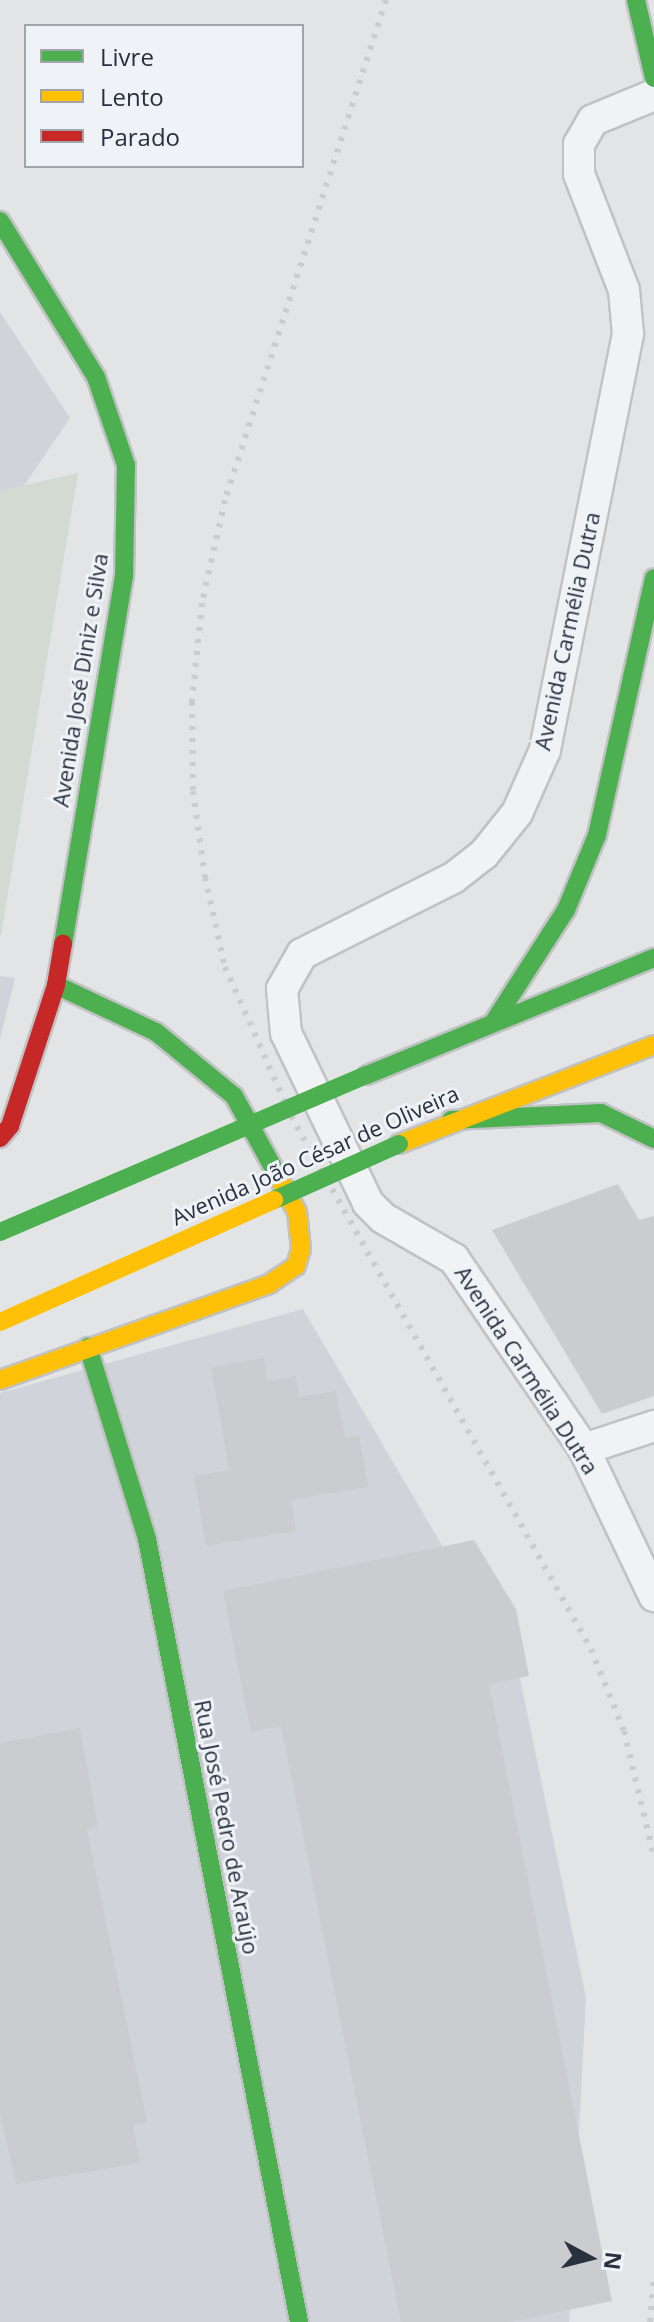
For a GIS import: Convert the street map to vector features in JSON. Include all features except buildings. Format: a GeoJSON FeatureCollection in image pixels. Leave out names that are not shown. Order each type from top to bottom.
{"type":"FeatureCollection","features":[{"type":"Feature","properties":{"kind":"main road"},"geometry":{"type":"LineString","coordinates":[[636,0],[654,78]]}},
{"type":"Feature","properties":{"kind":"main road","name":"Avenida José Diniz e Silva"},"geometry":{"type":"LineString","coordinates":[[0,221],[96,377],[126,465],[124,576],[56,985]]}},
{"type":"Feature","properties":{"kind":"main road"},"geometry":{"type":"LineString","coordinates":[[495,1020],[566,910],[597,835],[654,578]]}},
{"type":"Feature","properties":{"kind":"main road"},"geometry":{"type":"LineString","coordinates":[[0,1232],[495,1020],[654,958]]}},
{"type":"Feature","properties":{"kind":"main road"},"geometry":{"type":"LineString","coordinates":[[0,1138],[10,1126],[56,985],[156,1032],[212,1074],[246,1117],[303,1230],[296,1266],[269,1284],[0,1380]]}},
{"type":"Feature","properties":{"kind":"main road","name":"Avenida João César de Oliveira"},"geometry":{"type":"LineString","coordinates":[[0,1322],[451,1120],[654,1045]]}},
{"type":"Feature","properties":{"kind":"main road"},"geometry":{"type":"LineString","coordinates":[[451,1120],[601,1113],[654,1139]]}},
{"type":"Feature","properties":{"kind":"main road","name":"Rua José Pedro de Araújo"},"geometry":{"type":"LineString","coordinates":[[88,1347],[147,1539],[299,2322]]}},
{"type":"Feature","properties":{"kind":"street","name":"Avenida Carmélia Dutra"},"geometry":{"type":"LineString","coordinates":[[654,95],[593,120],[579,144],[579,174],[624,290],[628,334],[545,750],[517,813],[484,854],[453,878],[302,954],[282,989],[286,1033],[368,1203],[383,1218],[454,1259],[584,1449],[654,1596]]}},
{"type":"Feature","properties":{"kind":"street"},"geometry":{"type":"LineString","coordinates":[[584,1449],[654,1426]]}},
{"type":"Feature","properties":{"kind":"shaded area"},"geometry":{"type":"Polygon","coordinates":[[[0,312],[70,418],[15,499],[0,498],[0,312]]]}},
{"type":"Feature","properties":{"kind":"shaded area"},"geometry":{"type":"Polygon","coordinates":[[[78,473],[1,935],[0,935],[0,491],[78,473]]]}},
{"type":"Feature","properties":{"kind":"shaded area"},"geometry":{"type":"Polygon","coordinates":[[[0,976],[15,978],[0,1039],[0,976]]]}},
{"type":"Feature","properties":{"kind":"shaded area"},"geometry":{"type":"Polygon","coordinates":[[[303,1309],[520,1678],[586,1998],[569,2322],[0,2322],[0,1393],[303,1309]]]}},
{"type":"Feature","properties":{"kind":"railway"},"geometry":{"type":"LineString","coordinates":[[386,0],[225,500],[202,603],[192,702],[193,791],[205,877],[225,967],[291,1116],[591,1649],[624,1731],[654,1857]]}},
{"type":"Feature","properties":{"kind":"railway"},"geometry":{"type":"LineString","coordinates":[[650,2322],[654,2274]]}},
{"type":"Feature","properties":{"kind":"traffic: fast"},"geometry":{"type":"LineString","coordinates":[[636,0],[654,78]]}},
{"type":"Feature","properties":{"kind":"traffic: fast"},"geometry":{"type":"LineString","coordinates":[[0,221],[96,377],[126,465],[124,576],[63,944]]}},
{"type":"Feature","properties":{"kind":"traffic: fast"},"geometry":{"type":"LineString","coordinates":[[495,1020],[566,910],[597,835],[654,578]]}},
{"type":"Feature","properties":{"kind":"traffic: fast"},"geometry":{"type":"LineString","coordinates":[[367,1075],[654,958]]}},
{"type":"Feature","properties":{"kind":"traffic: fast"},"geometry":{"type":"LineString","coordinates":[[56,985],[156,1032],[234,1096],[281,1182]]}},
{"type":"Feature","properties":{"kind":"traffic: fast"},"geometry":{"type":"LineString","coordinates":[[0,1232],[367,1075]]}},
{"type":"Feature","properties":{"kind":"traffic: fast"},"geometry":{"type":"LineString","coordinates":[[451,1120],[601,1113],[654,1139]]}},
{"type":"Feature","properties":{"kind":"traffic: fast"},"geometry":{"type":"LineString","coordinates":[[274,1200],[399,1144]]}},
{"type":"Feature","properties":{"kind":"traffic: fast"},"geometry":{"type":"LineString","coordinates":[[88,1347],[147,1539],[299,2322]]}},
{"type":"Feature","properties":{"kind":"traffic: slow"},"geometry":{"type":"LineString","coordinates":[[399,1144],[654,1045]]}},
{"type":"Feature","properties":{"kind":"traffic: slow"},"geometry":{"type":"LineString","coordinates":[[0,1380],[269,1284],[296,1266],[301,1249],[297,1212],[281,1182]]}},
{"type":"Feature","properties":{"kind":"traffic: slow"},"geometry":{"type":"LineString","coordinates":[[0,1322],[274,1200]]}},
{"type":"Feature","properties":{"kind":"traffic: jam"},"geometry":{"type":"LineString","coordinates":[[0,1138],[10,1126],[56,985],[63,944]]}}]}
